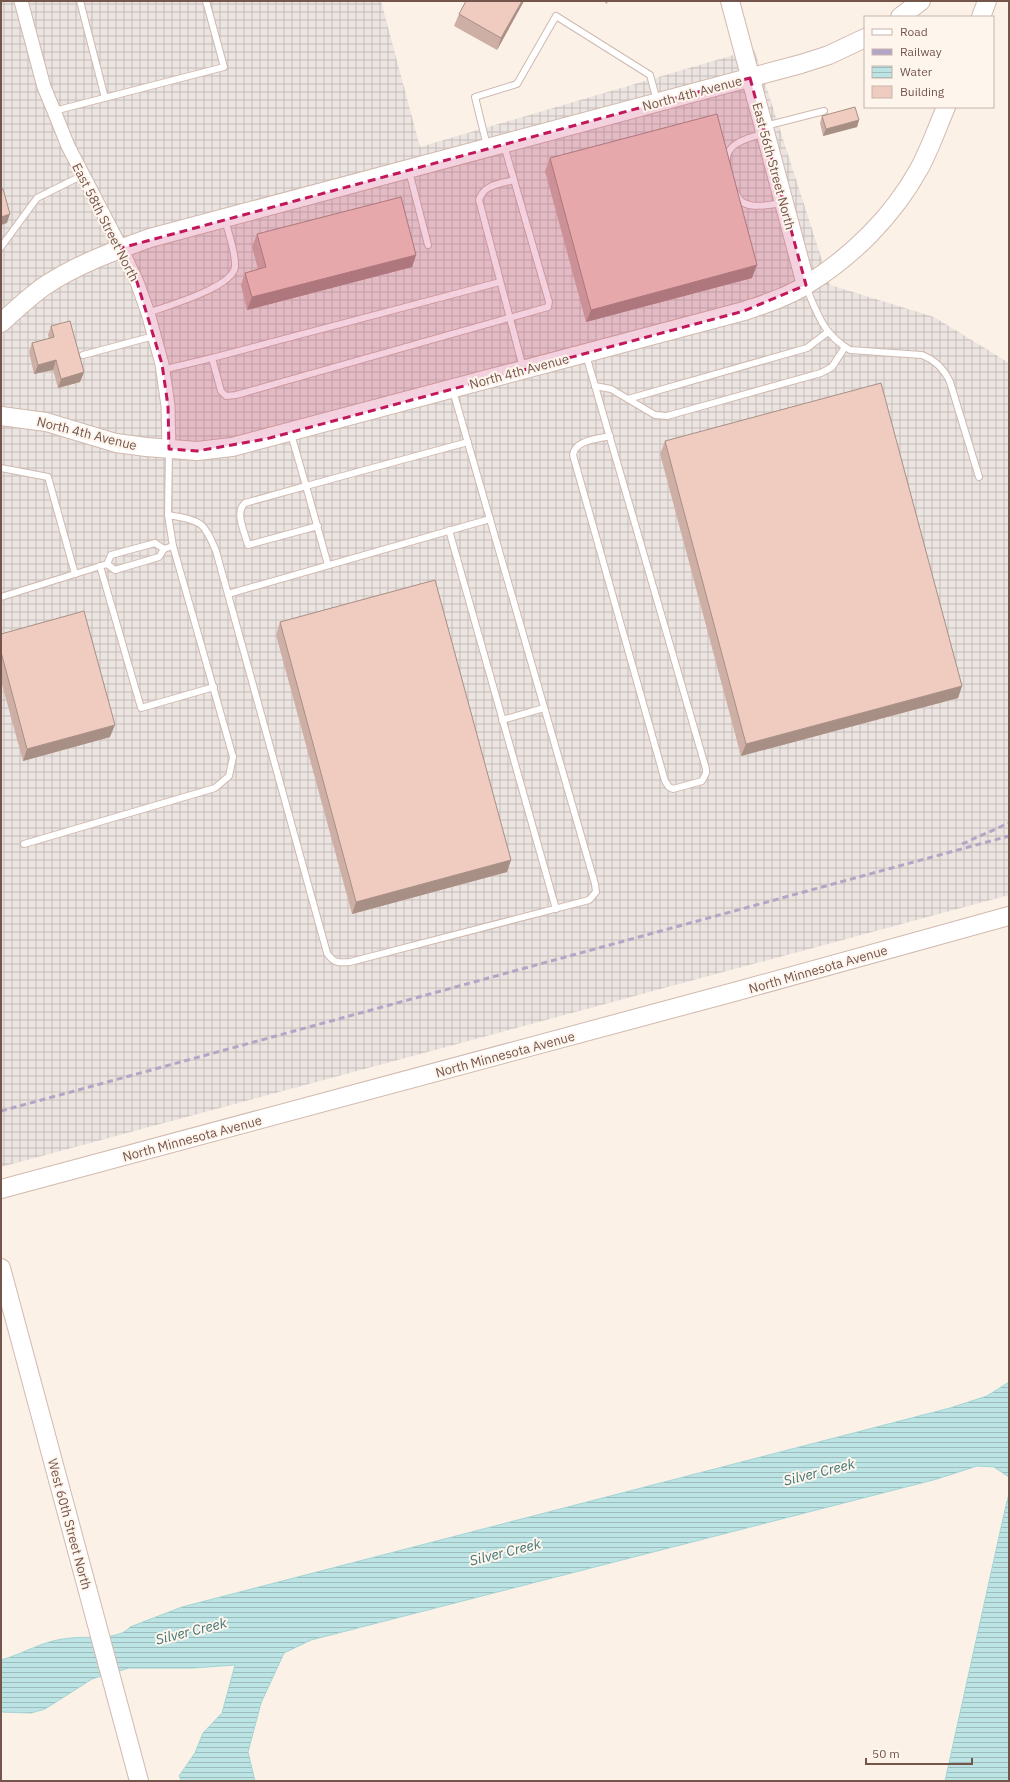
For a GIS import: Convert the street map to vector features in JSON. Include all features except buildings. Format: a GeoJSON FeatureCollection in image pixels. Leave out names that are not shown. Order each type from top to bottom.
{"type":"FeatureCollection","features":[{"type":"Feature","properties":{"kind":"street","name":"East 58th Street North"},"geometry":{"type":"LineString","coordinates":[[21,1],[44,87],[54,112],[68,146],[137,282],[148,313],[162,370],[168,406],[169,449]]}},
{"type":"Feature","properties":{"kind":"street","name":"East 56th Street North"},"geometry":{"type":"LineString","coordinates":[[730,1],[806,285]]}},
{"type":"Feature","properties":{"kind":"street"},"geometry":{"type":"LineString","coordinates":[[901,16],[921,1]]}},
{"type":"Feature","properties":{"kind":"street"},"geometry":{"type":"LineString","coordinates":[[981,16],[987,1]]}},
{"type":"Feature","properties":{"kind":"street","name":"North 4th Avenue"},"geometry":{"type":"LineString","coordinates":[[1,323],[45,286],[74,268],[121,248],[150,238],[750,78],[829,55],[864,38]]}},
{"type":"Feature","properties":{"kind":"street","name":"North 4th Avenue"},"geometry":{"type":"LineString","coordinates":[[1,416],[46,422],[116,443],[197,451],[232,447],[744,311],[806,285],[853,250],[889,212],[919,168],[946,108]]}},
{"type":"Feature","properties":{"kind":"street","name":"North Minnesota Avenue"},"geometry":{"type":"LineString","coordinates":[[1,1190],[734,992],[1009,916]]}},
{"type":"Feature","properties":{"kind":"street","name":"West 60th Street North"},"geometry":{"type":"LineString","coordinates":[[1,1268],[138,1781]]}},
{"type":"Feature","properties":{"kind":"lane"},"geometry":{"type":"LineString","coordinates":[[80,1],[105,98]]}},
{"type":"Feature","properties":{"kind":"lane"},"geometry":{"type":"LineString","coordinates":[[54,112],[224,67],[206,1]]}},
{"type":"Feature","properties":{"kind":"lane"},"geometry":{"type":"LineString","coordinates":[[212,358],[221,391],[226,396],[236,396],[543,310],[548,307],[549,302],[514,180],[496,145],[475,96],[517,84],[556,16],[650,75],[657,102]]}},
{"type":"Feature","properties":{"kind":"lane"},"geometry":{"type":"LineString","coordinates":[[729,172],[728,153],[737,143],[764,130],[824,111]]}},
{"type":"Feature","properties":{"kind":"lane"},"geometry":{"type":"LineString","coordinates":[[408,169],[428,245]]}},
{"type":"Feature","properties":{"kind":"lane"},"geometry":{"type":"LineString","coordinates":[[1,247],[37,198],[83,175]]}},
{"type":"Feature","properties":{"kind":"lane"},"geometry":{"type":"LineString","coordinates":[[514,180],[487,187],[481,192],[479,200],[523,370]]}},
{"type":"Feature","properties":{"kind":"lane"},"geometry":{"type":"LineString","coordinates":[[733,184],[737,196],[743,203],[760,206],[784,202]]}},
{"type":"Feature","properties":{"kind":"lane"},"geometry":{"type":"LineString","coordinates":[[148,313],[208,291],[232,273],[235,268],[234,258],[224,218]]}},
{"type":"Feature","properties":{"kind":"lane"},"geometry":{"type":"LineString","coordinates":[[162,370],[500,282]]}},
{"type":"Feature","properties":{"kind":"lane"},"geometry":{"type":"LineString","coordinates":[[806,285],[821,322],[828,332],[845,347],[850,350],[922,355],[930,358],[942,368],[950,382],[979,477]]}},
{"type":"Feature","properties":{"kind":"lane"},"geometry":{"type":"LineString","coordinates":[[628,399],[807,348],[828,332]]}},
{"type":"Feature","properties":{"kind":"lane"},"geometry":{"type":"LineString","coordinates":[[83,355],[154,336]]}},
{"type":"Feature","properties":{"kind":"lane"},"geometry":{"type":"LineString","coordinates":[[595,386],[610,389],[655,415],[670,416],[824,372],[832,367],[845,347]]}},
{"type":"Feature","properties":{"kind":"lane"},"geometry":{"type":"LineString","coordinates":[[586,353],[595,386],[610,436],[706,769],[706,773],[702,781],[673,789],[669,788],[665,781],[573,455],[573,450],[578,444],[610,436]]}},
{"type":"Feature","properties":{"kind":"lane"},"geometry":{"type":"LineString","coordinates":[[168,515],[194,520],[207,530],[216,551],[327,953],[331,959],[340,963],[350,962],[589,900],[596,892],[452,389]]}},
{"type":"Feature","properties":{"kind":"lane"},"geometry":{"type":"LineString","coordinates":[[291,432],[328,565]]}},
{"type":"Feature","properties":{"kind":"lane"},"geometry":{"type":"LineString","coordinates":[[318,526],[248,545],[239,513],[241,506],[245,503],[468,442]]}},
{"type":"Feature","properties":{"kind":"lane"},"geometry":{"type":"LineString","coordinates":[[24,844],[215,788],[229,776],[234,757],[173,546],[168,515],[169,449]]}},
{"type":"Feature","properties":{"kind":"lane"},"geometry":{"type":"LineString","coordinates":[[1,468],[48,477],[75,574]]}},
{"type":"Feature","properties":{"kind":"lane"},"geometry":{"type":"LineString","coordinates":[[228,594],[490,518]]}},
{"type":"Feature","properties":{"kind":"lane"},"geometry":{"type":"LineString","coordinates":[[449,530],[556,909]]}},
{"type":"Feature","properties":{"kind":"lane"},"geometry":{"type":"LineString","coordinates":[[1,597],[103,565],[111,555],[155,542],[164,548],[173,546]]}},
{"type":"Feature","properties":{"kind":"lane"},"geometry":{"type":"LineString","coordinates":[[103,565],[115,570],[160,556],[164,548]]}},
{"type":"Feature","properties":{"kind":"lane"},"geometry":{"type":"LineString","coordinates":[[103,565],[141,708],[214,687]]}},
{"type":"Feature","properties":{"kind":"lane"},"geometry":{"type":"LineString","coordinates":[[502,720],[544,708]]}},
{"type":"Feature","properties":{"kind":"highlighted area"},"geometry":{"type":"Polygon","coordinates":[[[750,78],[806,285],[744,311],[266,439],[197,451],[169,449],[168,406],[162,364],[137,282],[121,248],[750,78]]]}},
{"type":"Feature","properties":{"kind":"shaded area"},"geometry":{"type":"Polygon","coordinates":[[[1,1],[381,1],[420,147],[754,49],[830,285],[934,317],[1009,363],[1009,895],[1,1167],[1,1]]]}},
{"type":"Feature","properties":{"kind":"water","name":"Silver Creek"},"geometry":{"type":"Polygon","coordinates":[[[1009,1382],[1009,1477],[994,1467],[977,1466],[937,1479],[311,1640],[284,1653],[261,1703],[248,1752],[255,1781],[182,1781],[179,1776],[195,1753],[203,1733],[222,1713],[235,1665],[194,1668],[129,1668],[92,1679],[45,1709],[31,1713],[1,1712],[1,1660],[52,1641],[61,1639],[111,1636],[182,1607],[950,1408],[987,1396],[1009,1382]]]}},
{"type":"Feature","properties":{"kind":"water"},"geometry":{"type":"Polygon","coordinates":[[[1009,1494],[1009,1781],[945,1781],[1006,1505],[1009,1494]]]}},
{"type":"Feature","properties":{"kind":"railway"},"geometry":{"type":"LineString","coordinates":[[962,844],[1009,823]]}},
{"type":"Feature","properties":{"kind":"railway"},"geometry":{"type":"LineString","coordinates":[[1,1111],[1009,836]]}}]}
